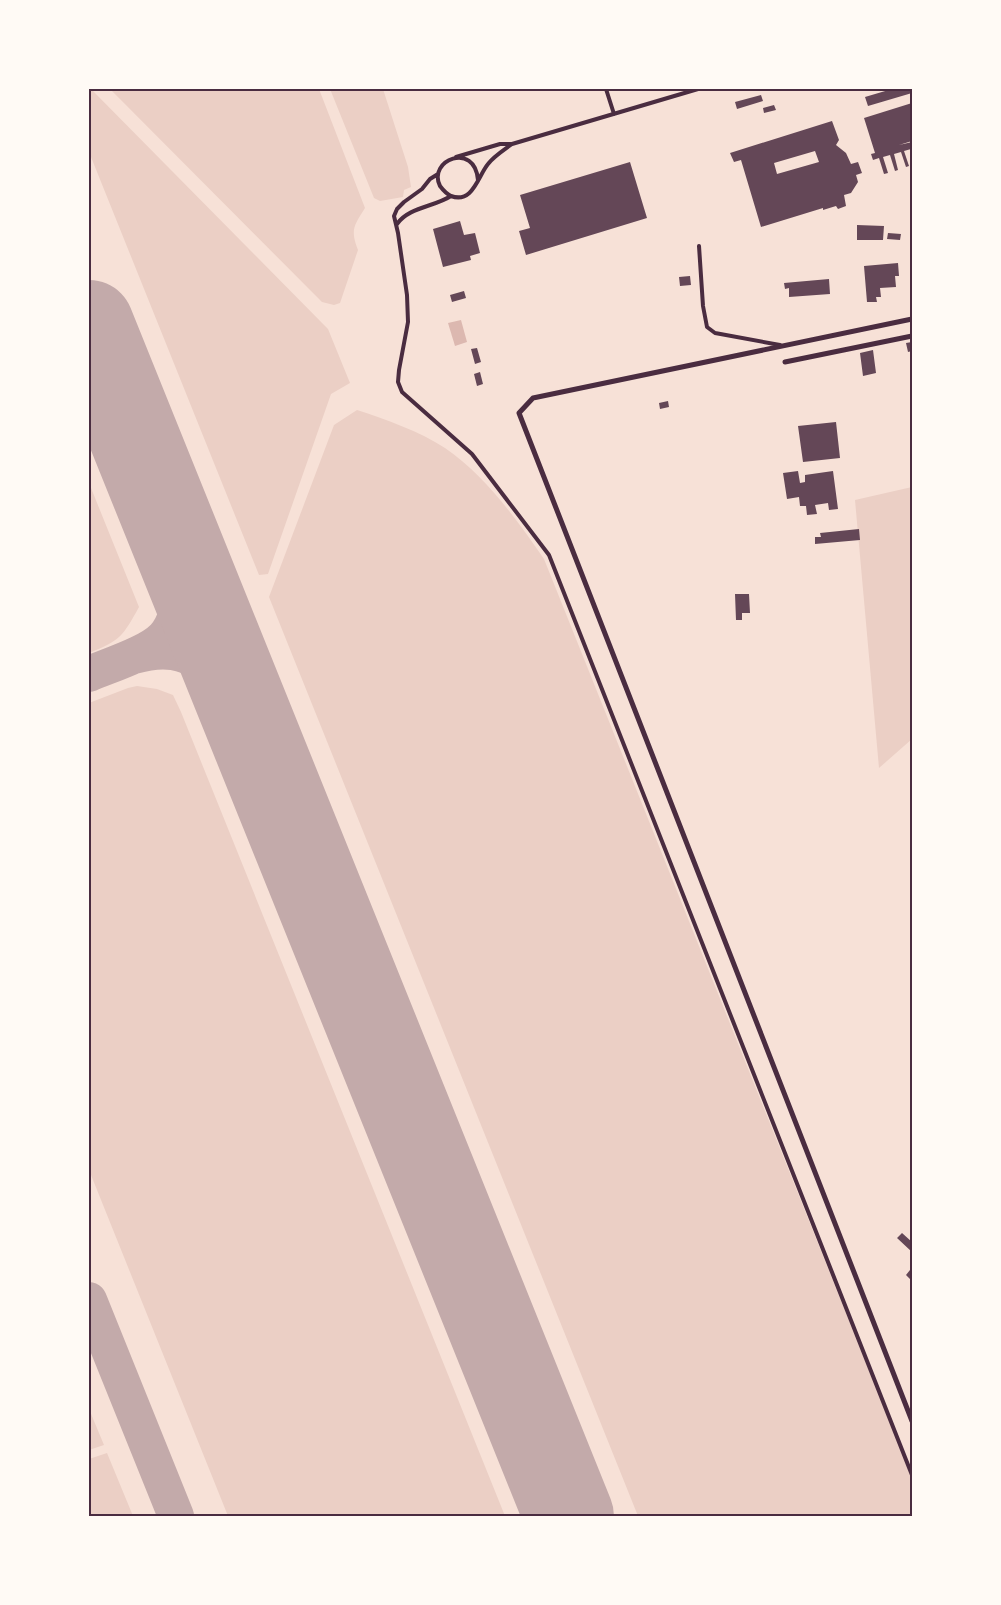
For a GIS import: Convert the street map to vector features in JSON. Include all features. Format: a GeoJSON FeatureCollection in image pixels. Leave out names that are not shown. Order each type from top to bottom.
{"type":"FeatureCollection","features":[{"type":"Feature","properties":{"kind":"street"},"geometry":{"type":"LineString","coordinates":[[912,319],[533,398],[519,413],[912,1421]]}},
{"type":"Feature","properties":{"kind":"street"},"geometry":{"type":"LineString","coordinates":[[785,362],[912,336]]}},
{"type":"Feature","properties":{"kind":"lane"},"geometry":{"type":"LineString","coordinates":[[606,89],[614,114]]}},
{"type":"Feature","properties":{"kind":"lane"},"geometry":{"type":"LineString","coordinates":[[512,144],[489,162],[475,188],[468,194],[460,197],[451,196],[444,191],[439,183],[438,174],[441,166],[448,160],[456,157],[500,144],[512,144],[698,89]]}},
{"type":"Feature","properties":{"kind":"lane"},"geometry":{"type":"LineString","coordinates":[[456,157],[465,158],[473,163],[477,171],[478,180]]}},
{"type":"Feature","properties":{"kind":"lane"},"geometry":{"type":"LineString","coordinates":[[438,174],[404,202],[397,209],[394,216],[407,295],[408,322],[398,382],[402,392],[472,454],[549,555],[912,1475]]}},
{"type":"Feature","properties":{"kind":"lane"},"geometry":{"type":"LineString","coordinates":[[396,224],[410,212],[441,202],[451,196]]}},
{"type":"Feature","properties":{"kind":"lane"},"geometry":{"type":"LineString","coordinates":[[699,246],[703,306],[707,327],[715,333],[782,346]]}},
{"type":"Feature","properties":{"kind":"shaded area"},"geometry":{"type":"Polygon","coordinates":[[[89,89],[328,329],[350,383],[331,394],[268,574],[259,575],[89,152],[89,89]]]}},
{"type":"Feature","properties":{"kind":"shaded area"},"geometry":{"type":"Polygon","coordinates":[[[110,89],[319,89],[365,208],[354,228],[354,237],[358,250],[340,303],[334,305],[322,302],[110,89]]]}},
{"type":"Feature","properties":{"kind":"shaded area"},"geometry":{"type":"Polygon","coordinates":[[[330,89],[383,89],[408,167],[411,187],[404,190],[403,197],[380,201],[374,198],[330,89]]]}},
{"type":"Feature","properties":{"kind":"shaded area"},"geometry":{"type":"Polygon","coordinates":[[[461,320],[467,342],[455,346],[448,323],[461,320]]]}},
{"type":"Feature","properties":{"kind":"shaded area"},"geometry":{"type":"Polygon","coordinates":[[[357,410],[414,431],[445,448],[460,459],[499,499],[544,559],[912,1478],[912,1516],[638,1516],[269,597],[334,425],[357,410]]]}},
{"type":"Feature","properties":{"kind":"shaded area"},"geometry":{"type":"Polygon","coordinates":[[[89,483],[139,607],[120,636],[108,645],[89,653],[89,483]]]}},
{"type":"Feature","properties":{"kind":"shaded area"},"geometry":{"type":"Polygon","coordinates":[[[912,487],[912,739],[879,768],[855,500],[912,487]]]}},
{"type":"Feature","properties":{"kind":"shaded area"},"geometry":{"type":"Polygon","coordinates":[[[137,686],[157,689],[173,695],[181,712],[505,1516],[228,1516],[89,1170],[89,703],[137,686]]]}},
{"type":"Feature","properties":{"kind":"shaded area"},"geometry":{"type":"Polygon","coordinates":[[[89,1409],[104,1445],[89,1450],[89,1409]]]}},
{"type":"Feature","properties":{"kind":"shaded area"},"geometry":{"type":"Polygon","coordinates":[[[107,1453],[133,1516],[89,1516],[89,1459],[107,1453]]]}},
{"type":"Feature","properties":{"kind":"building"},"geometry":{"type":"Polygon","coordinates":[[[892,89],[912,89],[912,93],[868,106],[865,97],[892,89]]]}},
{"type":"Feature","properties":{"kind":"building"},"geometry":{"type":"Polygon","coordinates":[[[761,95],[763,101],[737,109],[735,102],[761,95]]]}},
{"type":"Feature","properties":{"kind":"building"},"geometry":{"type":"Polygon","coordinates":[[[912,103],[912,141],[899,145],[912,142],[912,153],[911,149],[904,151],[909,166],[906,167],[901,152],[894,154],[898,170],[895,171],[890,155],[883,157],[888,173],[884,174],[879,158],[873,160],[871,154],[875,153],[864,118],[912,103]]]}},
{"type":"Feature","properties":{"kind":"building"},"geometry":{"type":"Polygon","coordinates":[[[774,105],[776,110],[764,113],[763,108],[774,105]]]}},
{"type":"Feature","properties":{"kind":"building"},"geometry":{"type":"Polygon","coordinates":[[[832,121],[839,140],[836,145],[846,153],[851,164],[858,162],[862,173],[856,175],[858,182],[851,193],[844,195],[846,206],[838,209],[836,206],[823,210],[823,208],[761,227],[741,160],[734,162],[730,153],[832,121]],[[815,151],[774,163],[777,174],[819,162],[815,151]]]}},
{"type":"Feature","properties":{"kind":"building"},"geometry":{"type":"Polygon","coordinates":[[[630,162],[647,218],[526,255],[519,231],[530,228],[520,195],[630,162]]]}},
{"type":"Feature","properties":{"kind":"building"},"geometry":{"type":"Polygon","coordinates":[[[460,221],[464,235],[475,233],[480,253],[470,256],[471,260],[443,267],[433,229],[460,221]]]}},
{"type":"Feature","properties":{"kind":"building"},"geometry":{"type":"Polygon","coordinates":[[[857,225],[884,226],[883,240],[857,240],[857,225]]]}},
{"type":"Feature","properties":{"kind":"building"},"geometry":{"type":"Polygon","coordinates":[[[888,233],[901,234],[900,240],[887,239],[888,233]]]}},
{"type":"Feature","properties":{"kind":"building"},"geometry":{"type":"Polygon","coordinates":[[[898,263],[899,276],[895,276],[896,287],[880,288],[881,297],[876,297],[877,302],[867,302],[864,266],[898,263]]]}},
{"type":"Feature","properties":{"kind":"building"},"geometry":{"type":"Polygon","coordinates":[[[690,276],[691,285],[680,286],[679,277],[690,276]]]}},
{"type":"Feature","properties":{"kind":"building"},"geometry":{"type":"Polygon","coordinates":[[[829,279],[830,294],[789,297],[789,288],[785,289],[784,283],[829,279]]]}},
{"type":"Feature","properties":{"kind":"building"},"geometry":{"type":"Polygon","coordinates":[[[464,291],[466,298],[452,302],[450,295],[464,291]]]}},
{"type":"Feature","properties":{"kind":"building"},"geometry":{"type":"Polygon","coordinates":[[[912,342],[912,351],[908,352],[906,343],[912,342]]]}},
{"type":"Feature","properties":{"kind":"building"},"geometry":{"type":"Polygon","coordinates":[[[477,348],[481,362],[475,364],[471,349],[477,348]]]}},
{"type":"Feature","properties":{"kind":"building"},"geometry":{"type":"Polygon","coordinates":[[[873,350],[876,373],[863,376],[860,353],[873,350]]]}},
{"type":"Feature","properties":{"kind":"building"},"geometry":{"type":"Polygon","coordinates":[[[480,372],[483,384],[477,386],[474,374],[480,372]]]}},
{"type":"Feature","properties":{"kind":"building"},"geometry":{"type":"Polygon","coordinates":[[[668,401],[669,407],[660,409],[659,403],[668,401]]]}},
{"type":"Feature","properties":{"kind":"building"},"geometry":{"type":"Polygon","coordinates":[[[836,422],[840,458],[803,462],[798,426],[836,422]]]}},
{"type":"Feature","properties":{"kind":"building"},"geometry":{"type":"Polygon","coordinates":[[[798,471],[800,483],[805,482],[805,475],[833,471],[838,509],[829,510],[828,503],[815,505],[817,514],[807,515],[806,506],[800,506],[799,497],[787,499],[783,473],[798,471]]]}},
{"type":"Feature","properties":{"kind":"building"},"geometry":{"type":"Polygon","coordinates":[[[859,529],[860,540],[815,544],[815,537],[821,537],[820,533],[859,529]]]}},
{"type":"Feature","properties":{"kind":"building"},"geometry":{"type":"Polygon","coordinates":[[[735,594],[749,594],[750,613],[742,613],[742,620],[736,620],[735,594]]]}},
{"type":"Feature","properties":{"kind":"building"},"geometry":{"type":"Polygon","coordinates":[[[902,1233],[912,1242],[912,1252],[897,1238],[902,1233]]]}},
{"type":"Feature","properties":{"kind":"building"},"geometry":{"type":"Polygon","coordinates":[[[910,1270],[912,1272],[912,1281],[906,1275],[910,1270]]]}},
{"type":"Feature","properties":{"kind":"taxiway"},"geometry":{"type":"LineString","coordinates":[[89,674],[149,648],[164,637],[171,626],[179,600],[178,571],[171,530]]}},
{"type":"Feature","properties":{"kind":"taxiway"},"geometry":{"type":"LineString","coordinates":[[134,656],[157,652],[176,653],[192,658],[206,667],[218,680],[252,729]]}},
{"type":"Feature","properties":{"kind":"taxiway"},"geometry":{"type":"LineString","coordinates":[[89,1300],[176,1516]]}},
{"type":"Feature","properties":{"kind":"runway"},"geometry":{"type":"LineString","coordinates":[[89,325],[569,1516]]}}]}
